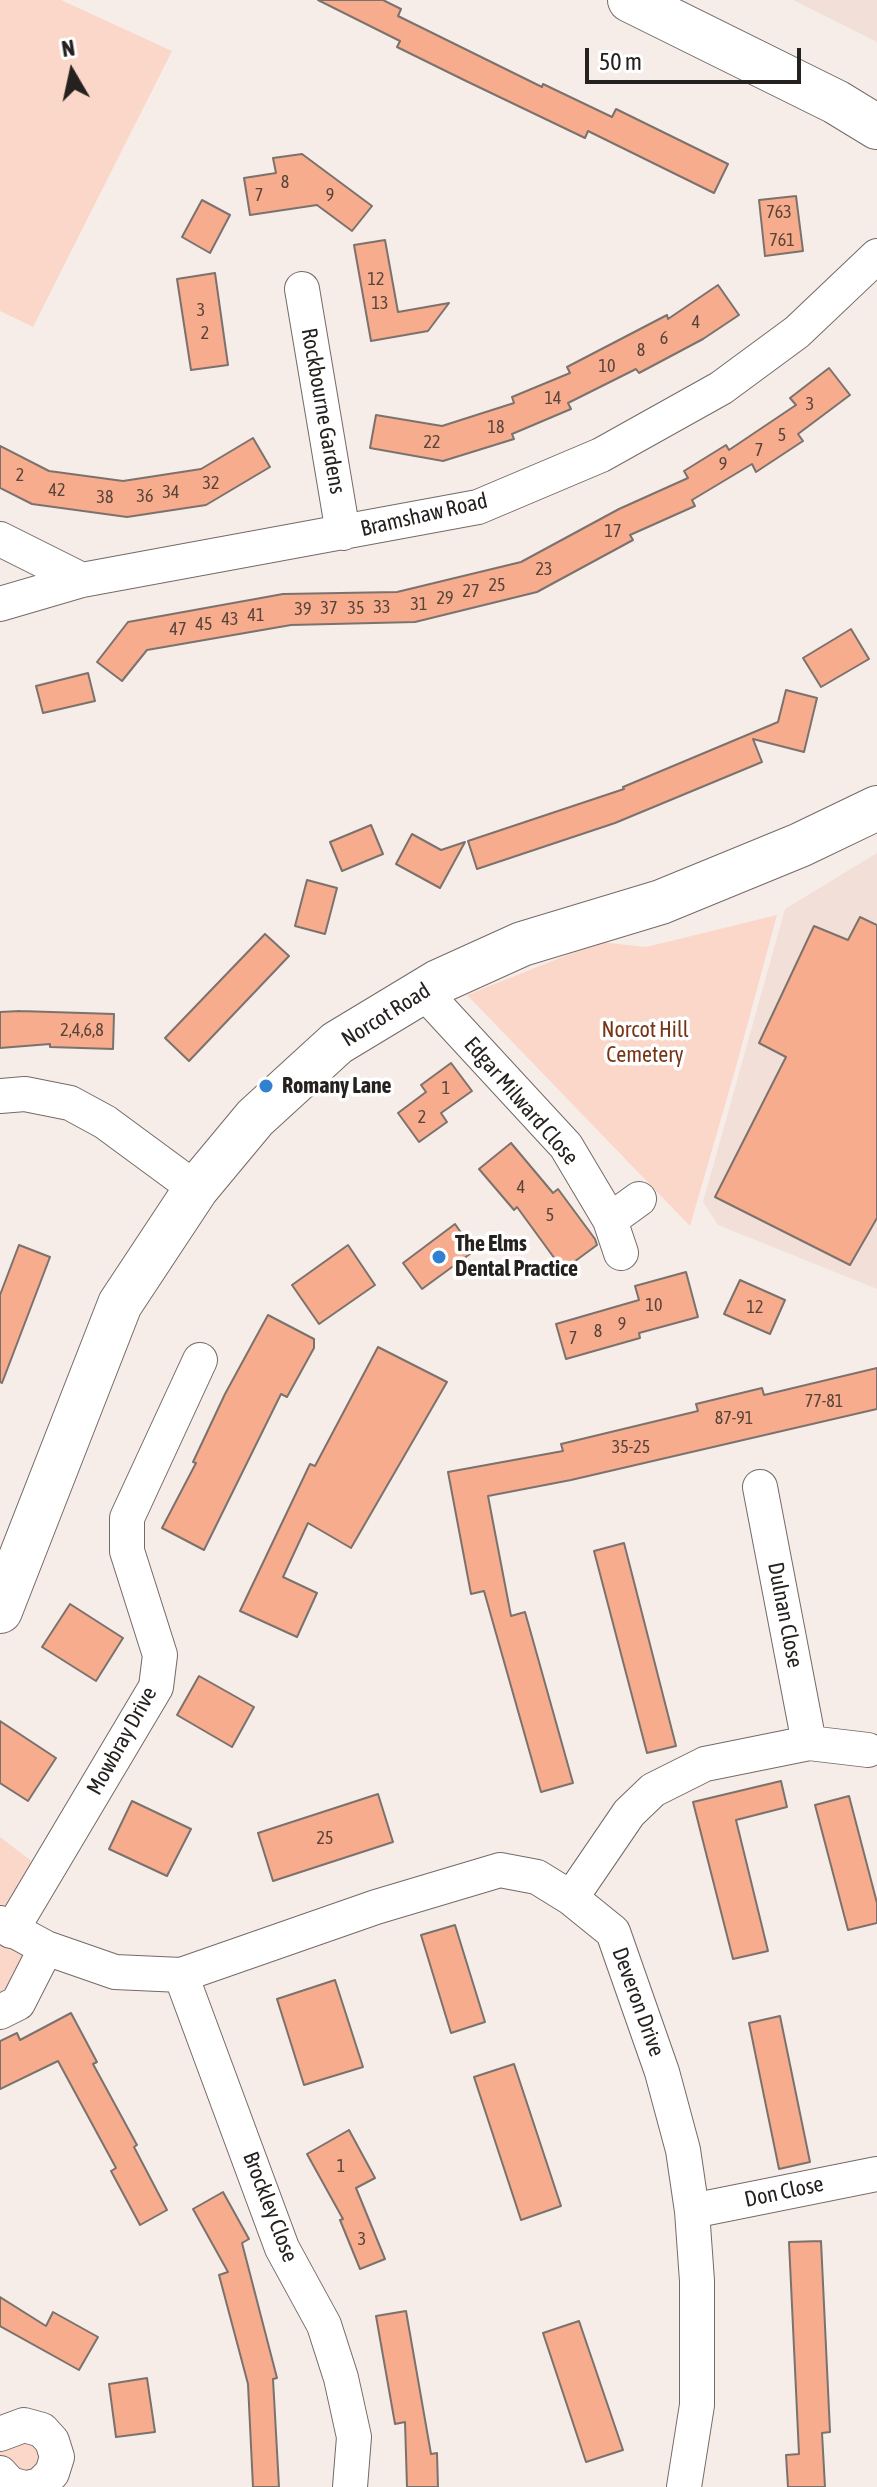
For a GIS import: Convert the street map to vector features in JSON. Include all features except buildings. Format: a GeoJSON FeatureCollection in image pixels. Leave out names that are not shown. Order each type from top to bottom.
{"type":"FeatureCollection","features":[{"type":"Feature","properties":{"kind":"street"},"geometry":{"type":"LineString","coordinates":[[630,0],[836,102],[877,127]]}},
{"type":"Feature","properties":{"kind":"street","name":"Bramshaw Road"},"geometry":{"type":"LineString","coordinates":[[0,604],[82,580],[478,507],[601,455],[721,388],[797,332],[877,256]]}},
{"type":"Feature","properties":{"kind":"street","name":"Rockbourne Gardens"},"geometry":{"type":"LineString","coordinates":[[302,289],[343,533]]}},
{"type":"Feature","properties":{"kind":"street"},"geometry":{"type":"LineString","coordinates":[[0,539],[82,580]]}},
{"type":"Feature","properties":{"kind":"street","name":"Norcot Road"},"geometry":{"type":"LineString","coordinates":[[0,1611],[120,1304],[196,1189],[255,1118],[337,1043],[422,990],[522,944],[661,902],[800,845],[877,808]]}},
{"type":"Feature","properties":{"kind":"street","name":"Edgar Milward Close"},"geometry":{"type":"LineString","coordinates":[[422,990],[566,1146],[610,1220],[621,1253]]}},
{"type":"Feature","properties":{"kind":"street"},"geometry":{"type":"LineString","coordinates":[[0,1096],[25,1094],[70,1103],[105,1122],[196,1189]]}},
{"type":"Feature","properties":{"kind":"street"},"geometry":{"type":"LineString","coordinates":[[610,1220],[639,1199]]}},
{"type":"Feature","properties":{"kind":"street","name":"Mowbray Drive"},"geometry":{"type":"LineString","coordinates":[[6,1927],[156,1687],[160,1655],[127,1551],[127,1518],[200,1360]]}},
{"type":"Feature","properties":{"kind":"street","name":"Dulnan Close"},"geometry":{"type":"LineString","coordinates":[[760,1487],[809,1743]]}},
{"type":"Feature","properties":{"kind":"street"},"geometry":{"type":"LineString","coordinates":[[571,1898],[629,1813],[653,1790],[705,1764],[809,1743],[868,1750]]}},
{"type":"Feature","properties":{"kind":"street","name":"Deveron Drive"},"geometry":{"type":"LineString","coordinates":[[6,1927],[46,1948],[115,1972],[194,1971],[376,1907],[500,1870],[537,1877],[571,1898],[613,1932],[677,2125],[692,2211],[697,2281],[697,2405],[684,2487]]}},
{"type":"Feature","properties":{"kind":"street"},"geometry":{"type":"LineString","coordinates":[[0,2012],[18,2003],[46,1948]]}},
{"type":"Feature","properties":{"kind":"street","name":"Brockley Close"},"geometry":{"type":"LineString","coordinates":[[194,1971],[282,2248],[324,2325],[341,2378],[354,2437],[350,2487]]}},
{"type":"Feature","properties":{"kind":"street","name":"Don Close"},"geometry":{"type":"LineString","coordinates":[[692,2211],[877,2174]]}},
{"type":"Feature","properties":{"kind":"street"},"geometry":{"type":"LineString","coordinates":[[0,2434],[24,2425],[42,2430],[52,2441],[57,2457],[52,2473],[40,2485],[31,2487]]}},
{"type":"Feature","properties":{"kind":"street"},"geometry":{"type":"LineString","coordinates":[[0,2473],[10,2484],[21,2487]]}},
{"type":"Feature","properties":{"kind":"shaded area"},"geometry":{"type":"Polygon","coordinates":[[[793,0],[877,0],[877,42],[793,0]]]}},
{"type":"Feature","properties":{"kind":"shaded area"},"geometry":{"type":"Polygon","coordinates":[[[877,853],[877,1289],[718,1225],[703,1202],[785,909],[877,853]]]}},
{"type":"Feature","properties":{"kind":"green space"},"geometry":{"type":"Polygon","coordinates":[[[0,0],[61,0],[172,51],[33,327],[0,311],[0,0]]]}},
{"type":"Feature","properties":{"kind":"green space","name":"Norcot Hill Cemetery"},"geometry":{"type":"Polygon","coordinates":[[[777,915],[690,1226],[467,995],[600,942],[646,947],[777,915]]]}},
{"type":"Feature","properties":{"kind":"green space"},"geometry":{"type":"Polygon","coordinates":[[[0,1837],[46,1872],[12,1931],[46,1948],[0,2012],[0,1837]]]}},
{"type":"Feature","properties":{"kind":"green space"},"geometry":{"type":"Polygon","coordinates":[[[24,2425],[52,2473],[0,2473],[0,2434],[24,2425]]]}},
{"type":"Feature","properties":{"kind":"place","name":"Romany Lane"},"geometry":{"type":"Point","coordinates":[266,1086]}},
{"type":"Feature","properties":{"kind":"place","name":"The Elms Dental Practice"},"geometry":{"type":"Point","coordinates":[439,1257]}}]}
